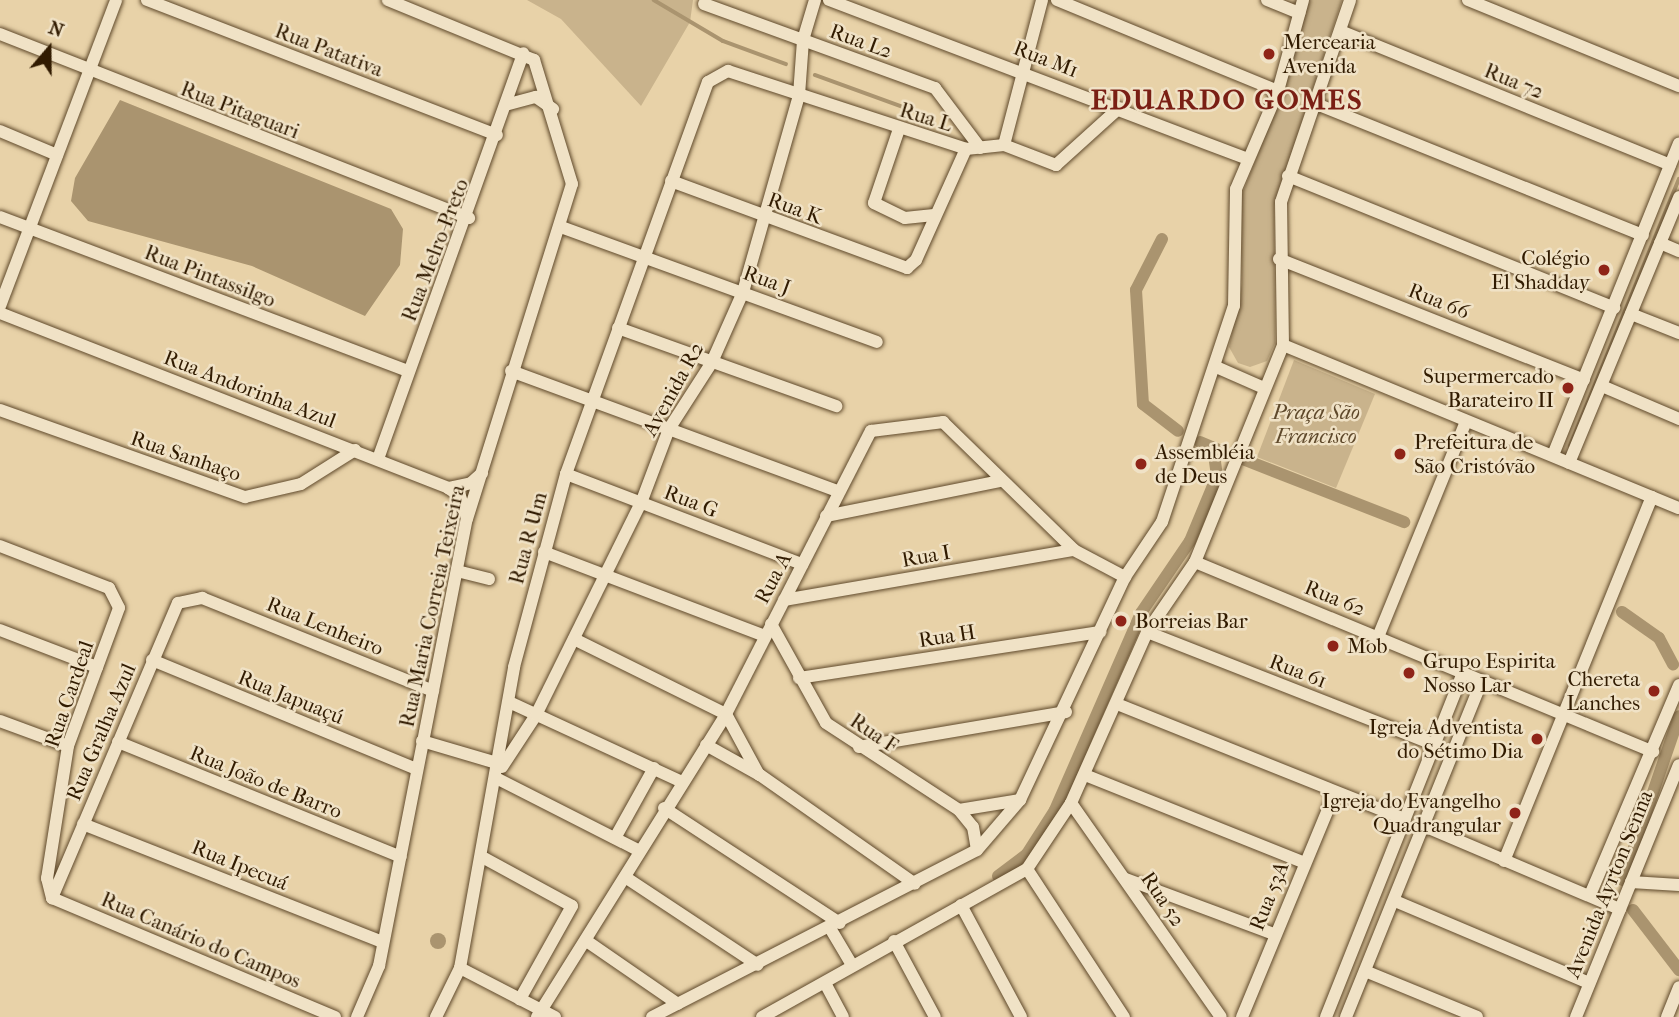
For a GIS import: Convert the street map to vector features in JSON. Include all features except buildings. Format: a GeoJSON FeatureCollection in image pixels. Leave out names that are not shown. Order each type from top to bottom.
{"type":"FeatureCollection","features":[{"type":"Feature","properties":{"kind":"street"},"geometry":{"type":"LineString","coordinates":[[0,306],[116,0]]}},
{"type":"Feature","properties":{"kind":"street","name":"Rua Patativa"},"geometry":{"type":"LineString","coordinates":[[147,0],[497,135]]}},
{"type":"Feature","properties":{"kind":"street"},"geometry":{"type":"LineString","coordinates":[[388,0],[523,53]]}},
{"type":"Feature","properties":{"kind":"street","name":"Avenida R2"},"geometry":{"type":"LineString","coordinates":[[499,772],[536,715],[641,503],[669,429],[712,362],[743,292],[799,95],[803,40],[815,0]]}},
{"type":"Feature","properties":{"kind":"street","name":"Rua M1"},"geometry":{"type":"LineString","coordinates":[[829,0],[1119,108],[1247,159]]}},
{"type":"Feature","properties":{"kind":"street"},"geometry":{"type":"LineString","coordinates":[[1004,145],[1042,0]]}},
{"type":"Feature","properties":{"kind":"street"},"geometry":{"type":"LineString","coordinates":[[1058,0],[1278,91]]}},
{"type":"Feature","properties":{"kind":"street"},"geometry":{"type":"LineString","coordinates":[[652,1017],[758,965],[977,850],[1020,800],[1066,712],[1125,577],[1162,522],[1216,367],[1238,285],[1233,212],[1247,159],[1278,91],[1301,6],[1267,0]]}},
{"type":"Feature","properties":{"kind":"street"},"geometry":{"type":"LineString","coordinates":[[762,1017],[825,983],[847,956],[894,941],[1027,869],[1071,803],[1086,775],[1147,632],[1195,562],[1283,345],[1279,212],[1288,176],[1319,105],[1343,32],[1350,0]]}},
{"type":"Feature","properties":{"kind":"street"},"geometry":{"type":"LineString","coordinates":[[1468,0],[1679,86]]}},
{"type":"Feature","properties":{"kind":"street","name":"Rua L2"},"geometry":{"type":"LineString","coordinates":[[705,4],[934,88],[980,148]]}},
{"type":"Feature","properties":{"kind":"street","name":"Rua 72"},"geometry":{"type":"LineString","coordinates":[[1343,32],[1670,166]]}},
{"type":"Feature","properties":{"kind":"street","name":"Rua Pitaguari"},"geometry":{"type":"LineString","coordinates":[[0,34],[89,73],[469,218]]}},
{"type":"Feature","properties":{"kind":"street","name":"Rua Melro-Preto"},"geometry":{"type":"LineString","coordinates":[[378,458],[408,371],[469,218],[509,104],[523,53]]}},
{"type":"Feature","properties":{"kind":"street","name":"Rua Maria Correia Teixeira"},"geometry":{"type":"LineString","coordinates":[[357,1017],[374,981],[467,519],[511,371],[561,227],[572,176],[555,112],[534,60],[523,53]]}},
{"type":"Feature","properties":{"kind":"street","name":"Rua L"},"geometry":{"type":"LineString","coordinates":[[708,82],[728,71],[966,149],[1004,145],[1056,165],[1119,108]]}},
{"type":"Feature","properties":{"kind":"street","name":"Rua R Um"},"geometry":{"type":"LineString","coordinates":[[436,1017],[460,968],[484,858],[509,702],[544,552],[566,474],[708,82]]}},
{"type":"Feature","properties":{"kind":"street"},"geometry":{"type":"LineString","coordinates":[[509,104],[536,97],[555,112]]}},
{"type":"Feature","properties":{"kind":"street"},"geometry":{"type":"LineString","coordinates":[[1319,105],[1643,235]]}},
{"type":"Feature","properties":{"kind":"street"},"geometry":{"type":"LineString","coordinates":[[899,129],[874,203],[905,218],[934,215],[966,149]]}},
{"type":"Feature","properties":{"kind":"street"},"geometry":{"type":"LineString","coordinates":[[0,131],[57,155]]}},
{"type":"Feature","properties":{"kind":"street"},"geometry":{"type":"LineString","coordinates":[[1553,455],[1679,143]]}},
{"type":"Feature","properties":{"kind":"street"},"geometry":{"type":"LineString","coordinates":[[1288,176],[1614,308]]}},
{"type":"Feature","properties":{"kind":"street","name":"Rua K"},"geometry":{"type":"LineString","coordinates":[[671,181],[907,268],[934,215]]}},
{"type":"Feature","properties":{"kind":"street"},"geometry":{"type":"LineString","coordinates":[[1569,463],[1677,203],[1656,202]]}},
{"type":"Feature","properties":{"kind":"street","name":"Rua Pintassilgo"},"geometry":{"type":"LineString","coordinates":[[0,217],[408,371]]}},
{"type":"Feature","properties":{"kind":"street","name":"Rua J"},"geometry":{"type":"LineString","coordinates":[[561,227],[877,342]]}},
{"type":"Feature","properties":{"kind":"street"},"geometry":{"type":"LineString","coordinates":[[1660,243],[1679,251]]}},
{"type":"Feature","properties":{"kind":"street","name":"Rua 66"},"geometry":{"type":"LineString","coordinates":[[1279,259],[1584,380]]}},
{"type":"Feature","properties":{"kind":"street","name":"Rua Andorinha Azul"},"geometry":{"type":"LineString","coordinates":[[0,313],[378,458],[449,488]]}},
{"type":"Feature","properties":{"kind":"street"},"geometry":{"type":"LineString","coordinates":[[1631,314],[1679,333]]}},
{"type":"Feature","properties":{"kind":"street"},"geometry":{"type":"LineString","coordinates":[[618,328],[836,406]]}},
{"type":"Feature","properties":{"kind":"street"},"geometry":{"type":"LineString","coordinates":[[1283,345],[1679,508]]}},
{"type":"Feature","properties":{"kind":"street"},"geometry":{"type":"LineString","coordinates":[[1216,367],[1264,388]]}},
{"type":"Feature","properties":{"kind":"street"},"geometry":{"type":"LineString","coordinates":[[511,371],[592,404],[669,429],[838,491]]}},
{"type":"Feature","properties":{"kind":"street"},"geometry":{"type":"LineString","coordinates":[[1602,386],[1679,419]]}},
{"type":"Feature","properties":{"kind":"street","name":"Rua Sanhaço"},"geometry":{"type":"LineString","coordinates":[[0,410],[245,496],[302,484],[355,450]]}},
{"type":"Feature","properties":{"kind":"street","name":"Rua A"},"geometry":{"type":"LineString","coordinates":[[539,1013],[588,942],[638,849],[726,714],[838,491],[872,431],[936,421],[952,429],[999,481],[1074,550],[1125,577]]}},
{"type":"Feature","properties":{"kind":"street"},"geometry":{"type":"LineString","coordinates":[[1378,637],[1466,421]]}},
{"type":"Feature","properties":{"kind":"street"},"geometry":{"type":"LineString","coordinates":[[467,519],[466,506],[449,488],[482,473]]}},
{"type":"Feature","properties":{"kind":"street","name":"Rua G"},"geometry":{"type":"LineString","coordinates":[[566,474],[802,564]]}},
{"type":"Feature","properties":{"kind":"street"},"geometry":{"type":"LineString","coordinates":[[826,516],[999,481]]}},
{"type":"Feature","properties":{"kind":"street"},"geometry":{"type":"LineString","coordinates":[[1504,861],[1652,497]]}},
{"type":"Feature","properties":{"kind":"street","name":"Rua Cardeal"},"geometry":{"type":"LineString","coordinates":[[0,546],[108,588],[119,608],[68,746],[47,878],[52,898]]}},
{"type":"Feature","properties":{"kind":"street","name":"Rua I"},"geometry":{"type":"LineString","coordinates":[[784,600],[1074,550]]}},
{"type":"Feature","properties":{"kind":"street"},"geometry":{"type":"LineString","coordinates":[[544,552],[604,576],[768,630]]}},
{"type":"Feature","properties":{"kind":"street","name":"Rua 62"},"geometry":{"type":"LineString","coordinates":[[1195,562],[1653,752]]}},
{"type":"Feature","properties":{"kind":"street"},"geometry":{"type":"LineString","coordinates":[[457,571],[489,579]]}},
{"type":"Feature","properties":{"kind":"street","name":"Rua Lenheiro"},"geometry":{"type":"LineString","coordinates":[[202,598],[433,691]]}},
{"type":"Feature","properties":{"kind":"street","name":"Rua Gralha Azul"},"geometry":{"type":"LineString","coordinates":[[52,898],[178,603],[202,598]]}},
{"type":"Feature","properties":{"kind":"street"},"geometry":{"type":"LineString","coordinates":[[0,630],[97,667]]}},
{"type":"Feature","properties":{"kind":"street","name":"Rua F"},"geometry":{"type":"LineString","coordinates":[[768,630],[826,723],[959,810],[973,827],[977,850]]}},
{"type":"Feature","properties":{"kind":"street","name":"Rua H"},"geometry":{"type":"LineString","coordinates":[[799,678],[1101,632]]}},
{"type":"Feature","properties":{"kind":"street","name":"Rua 61"},"geometry":{"type":"LineString","coordinates":[[1147,632],[1436,746]]}},
{"type":"Feature","properties":{"kind":"street"},"geometry":{"type":"LineString","coordinates":[[573,639],[726,714],[760,775]]}},
{"type":"Feature","properties":{"kind":"street","name":"Rua Japuaçú"},"geometry":{"type":"LineString","coordinates":[[152,660],[416,769]]}},
{"type":"Feature","properties":{"kind":"street"},"geometry":{"type":"LineString","coordinates":[[1326,1017],[1436,746],[1463,672]]}},
{"type":"Feature","properties":{"kind":"street"},"geometry":{"type":"LineString","coordinates":[[1346,1017],[1482,680]]}},
{"type":"Feature","properties":{"kind":"street"},"geometry":{"type":"LineString","coordinates":[[1590,895],[1653,752],[1679,685]]}},
{"type":"Feature","properties":{"kind":"street"},"geometry":{"type":"LineString","coordinates":[[509,702],[682,782]]}},
{"type":"Feature","properties":{"kind":"street"},"geometry":{"type":"LineString","coordinates":[[1117,704],[1405,819]]}},
{"type":"Feature","properties":{"kind":"street"},"geometry":{"type":"LineString","coordinates":[[859,747],[1066,712]]}},
{"type":"Feature","properties":{"kind":"street"},"geometry":{"type":"LineString","coordinates":[[0,721],[68,746]]}},
{"type":"Feature","properties":{"kind":"street"},"geometry":{"type":"LineString","coordinates":[[422,741],[499,772],[638,849]]}},
{"type":"Feature","properties":{"kind":"street","name":"Rua João de Barro"},"geometry":{"type":"LineString","coordinates":[[118,742],[401,857]]}},
{"type":"Feature","properties":{"kind":"street"},"geometry":{"type":"LineString","coordinates":[[706,745],[760,775],[915,884]]}},
{"type":"Feature","properties":{"kind":"street","name":"Avenida Ayrton Senna"},"geometry":{"type":"LineString","coordinates":[[1576,1017],[1679,765]]}},
{"type":"Feature","properties":{"kind":"street"},"geometry":{"type":"LineString","coordinates":[[615,838],[654,768]]}},
{"type":"Feature","properties":{"kind":"street"},"geometry":{"type":"LineString","coordinates":[[1086,775],[1303,862]]}},
{"type":"Feature","properties":{"kind":"street","name":"Rua 53A"},"geometry":{"type":"LineString","coordinates":[[1242,1017],[1303,862],[1335,792]]}},
{"type":"Feature","properties":{"kind":"street"},"geometry":{"type":"LineString","coordinates":[[959,810],[1020,800]]}},
{"type":"Feature","properties":{"kind":"street","name":"Rua 52"},"geometry":{"type":"LineString","coordinates":[[1071,803],[1220,1017]]}},
{"type":"Feature","properties":{"kind":"street"},"geometry":{"type":"LineString","coordinates":[[664,808],[835,925],[847,956]]}},
{"type":"Feature","properties":{"kind":"street","name":"Rua Ipecuá"},"geometry":{"type":"LineString","coordinates":[[83,824],[382,942]]}},
{"type":"Feature","properties":{"kind":"street"},"geometry":{"type":"LineString","coordinates":[[1424,827],[1620,909]]}},
{"type":"Feature","properties":{"kind":"street"},"geometry":{"type":"LineString","coordinates":[[484,858],[571,904],[520,999]]}},
{"type":"Feature","properties":{"kind":"street"},"geometry":{"type":"LineString","coordinates":[[1027,869],[1124,1017]]}},
{"type":"Feature","properties":{"kind":"street"},"geometry":{"type":"LineString","coordinates":[[625,877],[758,965]]}},
{"type":"Feature","properties":{"kind":"street"},"geometry":{"type":"LineString","coordinates":[[1126,879],[1274,934]]}},
{"type":"Feature","properties":{"kind":"street"},"geometry":{"type":"LineString","coordinates":[[1631,882],[1679,885]]}},
{"type":"Feature","properties":{"kind":"street","name":"Rua Canário do Campos"},"geometry":{"type":"LineString","coordinates":[[52,898],[335,1017]]}},
{"type":"Feature","properties":{"kind":"street"},"geometry":{"type":"LineString","coordinates":[[1395,901],[1589,983]]}},
{"type":"Feature","properties":{"kind":"street"},"geometry":{"type":"LineString","coordinates":[[961,905],[1021,1017]]}},
{"type":"Feature","properties":{"kind":"street"},"geometry":{"type":"LineString","coordinates":[[894,941],[934,1017]]}},
{"type":"Feature","properties":{"kind":"street"},"geometry":{"type":"LineString","coordinates":[[588,942],[678,1004]]}},
{"type":"Feature","properties":{"kind":"street"},"geometry":{"type":"LineString","coordinates":[[460,968],[520,999],[539,1013],[555,1017]]}},
{"type":"Feature","properties":{"kind":"street"},"geometry":{"type":"LineString","coordinates":[[1366,971],[1477,1017]]}},
{"type":"Feature","properties":{"kind":"street"},"geometry":{"type":"LineString","coordinates":[[825,983],[843,1017]]}},
{"type":"Feature","properties":{"kind":"street"},"geometry":{"type":"LineString","coordinates":[[1667,1017],[1679,987]]}},
{"type":"Feature","properties":{"kind":"green space"},"geometry":{"type":"Polygon","coordinates":[[[527,0],[693,0],[690,22],[641,106],[561,19],[527,0]]]}},
{"type":"Feature","properties":{"kind":"green space"},"geometry":{"type":"Polygon","coordinates":[[[1308,0],[1342,0],[1274,206],[1275,343],[1267,361],[1250,367],[1238,363],[1229,347],[1242,284],[1241,197],[1287,80],[1308,0]]]}},
{"type":"Feature","properties":{"kind":"green space","name":"Praça São Francisco"},"geometry":{"type":"Polygon","coordinates":[[[1294,360],[1375,394],[1336,488],[1257,457],[1294,360]]]}},
{"type":"Feature","properties":{"kind":"shaded area"},"geometry":{"type":"Polygon","coordinates":[[[120,100],[391,209],[403,229],[400,265],[365,316],[252,266],[88,221],[71,201],[75,178],[120,100]]]}},
{"type":"Feature","properties":{"kind":"shaded area"},"geometry":{"type":"Polygon","coordinates":[[[438,933],[444,935],[444,947],[438,949],[432,947],[430,941],[432,935],[438,933]]]}},
{"type":"Feature","properties":{"kind":"waterway"},"geometry":{"type":"LineString","coordinates":[[654,0],[723,41],[786,64]]}},
{"type":"Feature","properties":{"kind":"waterway"},"geometry":{"type":"LineString","coordinates":[[815,75],[923,114]]}},
{"type":"Feature","properties":{"kind":"waterway"},"geometry":{"type":"LineString","coordinates":[[1570,446],[1679,179]]}},
{"type":"Feature","properties":{"kind":"waterway"},"geometry":{"type":"LineString","coordinates":[[1162,239],[1136,290],[1143,404],[1178,431]]}},
{"type":"Feature","properties":{"kind":"waterway"},"geometry":{"type":"LineString","coordinates":[[1200,442],[1231,455]]}},
{"type":"Feature","properties":{"kind":"waterway"},"geometry":{"type":"LineString","coordinates":[[998,876],[1027,854],[1055,810],[1141,613],[1190,541],[1217,476],[1213,447]]}},
{"type":"Feature","properties":{"kind":"waterway"},"geometry":{"type":"LineString","coordinates":[[1245,460],[1404,522]]}},
{"type":"Feature","properties":{"kind":"waterway"},"geometry":{"type":"LineString","coordinates":[[1622,612],[1659,638],[1673,664]]}},
{"type":"Feature","properties":{"kind":"waterway"},"geometry":{"type":"LineString","coordinates":[[1623,880],[1679,716]]}},
{"type":"Feature","properties":{"kind":"waterway"},"geometry":{"type":"LineString","coordinates":[[1633,910],[1679,970]]}},
{"type":"Feature","properties":{"kind":"place","name":"Mercearia Avenida"},"geometry":{"type":"Point","coordinates":[1269,54]}},
{"type":"Feature","properties":{"kind":"place","name":"Colégio El Shadday"},"geometry":{"type":"Point","coordinates":[1604,270]}},
{"type":"Feature","properties":{"kind":"place","name":"Supermercado Barateiro II"},"geometry":{"type":"Point","coordinates":[1568,388]}},
{"type":"Feature","properties":{"kind":"place","name":"Prefeitura de São Cristóvão"},"geometry":{"type":"Point","coordinates":[1400,454]}},
{"type":"Feature","properties":{"kind":"place","name":"Assembléia de Deus"},"geometry":{"type":"Point","coordinates":[1141,464]}},
{"type":"Feature","properties":{"kind":"place","name":"Borreias Bar"},"geometry":{"type":"Point","coordinates":[1121,621]}},
{"type":"Feature","properties":{"kind":"place","name":"Mob"},"geometry":{"type":"Point","coordinates":[1333,646]}},
{"type":"Feature","properties":{"kind":"place","name":"Grupo Espirita Nosso Lar"},"geometry":{"type":"Point","coordinates":[1409,673]}},
{"type":"Feature","properties":{"kind":"place","name":"Chereta Lanches"},"geometry":{"type":"Point","coordinates":[1654,691]}},
{"type":"Feature","properties":{"kind":"place","name":"Igreja Adventista do Sétimo Dia"},"geometry":{"type":"Point","coordinates":[1537,739]}},
{"type":"Feature","properties":{"kind":"place","name":"Igreja do Evangelho Quadrangular"},"geometry":{"type":"Point","coordinates":[1515,813]}},
{"type":"Feature","properties":{"kind":"district","name":"EDUARDO GOMES"},"geometry":{"type":"Point","coordinates":[1227,100]}}]}
